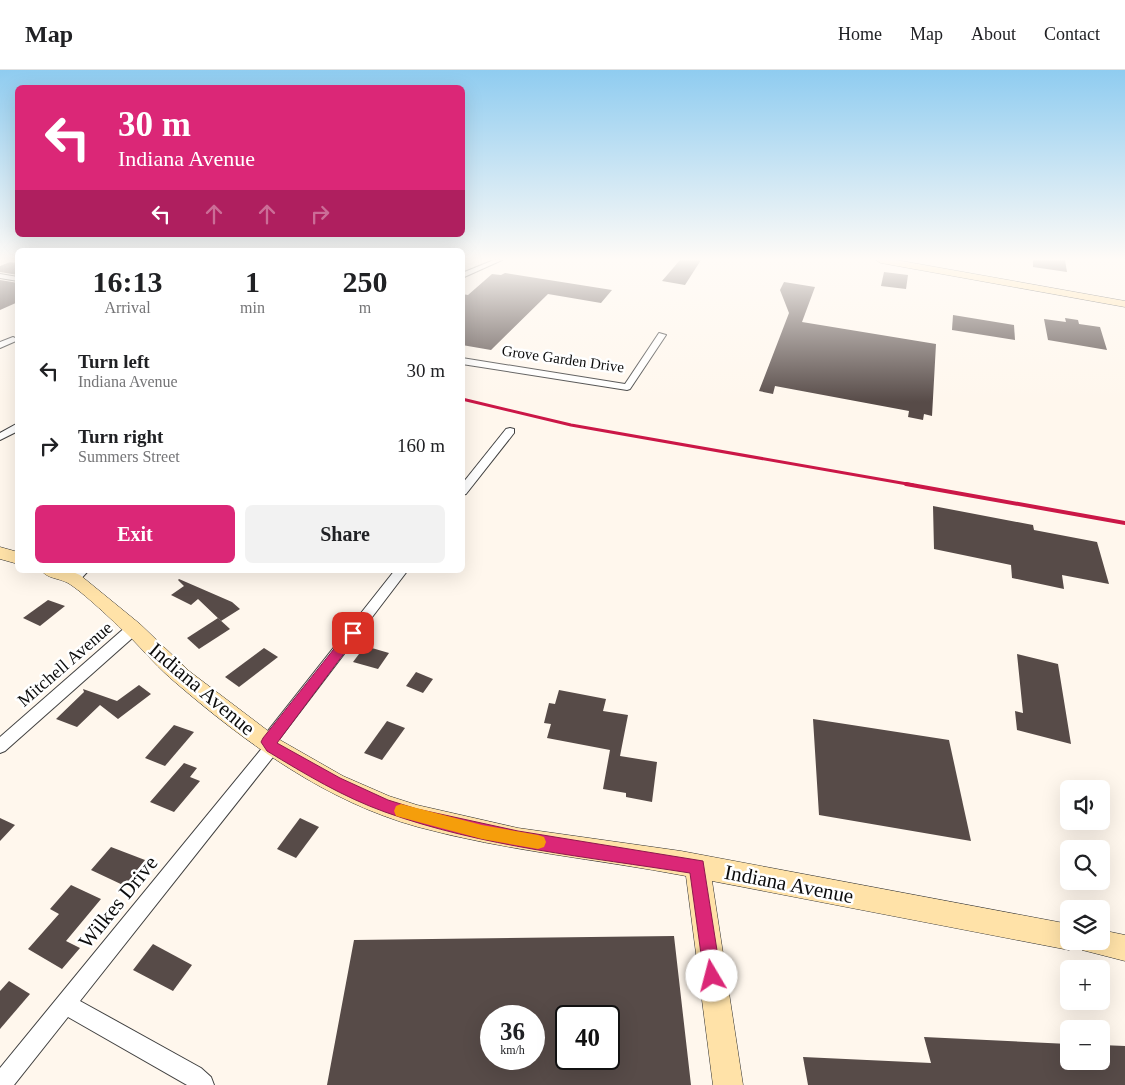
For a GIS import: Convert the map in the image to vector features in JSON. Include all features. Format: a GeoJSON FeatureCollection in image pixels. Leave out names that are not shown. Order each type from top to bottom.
{"type":"FeatureCollection","features":[{"type":"Feature","properties":{"kind":"main road"},"geometry":{"type":"LineString","coordinates":[[0,553],[15,557]]}},
{"type":"Feature","properties":{"kind":"main road","name":"Indiana Avenue"},"geometry":{"type":"LineString","coordinates":[[79,574],[182,677],[270,745],[335,783],[385,806],[417,816],[518,839],[697,866],[1060,935]]}},
{"type":"Feature","properties":{"kind":"main road"},"geometry":{"type":"LineString","coordinates":[[697,866],[728,1085]]}},
{"type":"Feature","properties":{"kind":"main road"},"geometry":{"type":"LineString","coordinates":[[1110,945],[1125,948]]}},
{"type":"Feature","properties":{"kind":"street","name":"Grove Garden Drive"},"geometry":{"type":"LineString","coordinates":[[465,361],[628,387],[662,334]]}},
{"type":"Feature","properties":{"kind":"street"},"geometry":{"type":"LineString","coordinates":[[0,345],[14,339]]}},
{"type":"Feature","properties":{"kind":"street"},"geometry":{"type":"LineString","coordinates":[[0,437],[15,428]]}},
{"type":"Feature","properties":{"kind":"street"},"geometry":{"type":"LineString","coordinates":[[465,488],[510,431]]}},
{"type":"Feature","properties":{"kind":"street","name":"Wilkes Drive"},"geometry":{"type":"LineString","coordinates":[[0,1085],[270,745],[400,573]]}},
{"type":"Feature","properties":{"kind":"street","name":"Mitchell Avenue"},"geometry":{"type":"LineString","coordinates":[[0,746],[133,629]]}},
{"type":"Feature","properties":{"kind":"street"},"geometry":{"type":"LineString","coordinates":[[64,1004],[193,1076],[203,1085]]}},
{"type":"Feature","properties":{"kind":"building"},"geometry":{"type":"Polygon","coordinates":[[[465,307],[534,307],[491,350],[465,346],[465,307]]]}},
{"type":"Feature","properties":{"kind":"building"},"geometry":{"type":"Polygon","coordinates":[[[787,307],[807,307],[802,322],[936,344],[932,416],[924,414],[923,420],[908,417],[909,411],[775,386],[773,394],[759,391],[789,313],[787,307]]]}},
{"type":"Feature","properties":{"kind":"building"},"geometry":{"type":"Polygon","coordinates":[[[953,315],[1014,325],[1015,340],[952,330],[953,315]]]}},
{"type":"Feature","properties":{"kind":"building"},"geometry":{"type":"Polygon","coordinates":[[[1065,318],[1078,320],[1079,324],[1100,327],[1107,350],[1048,340],[1044,319],[1066,322],[1065,318]]]}},
{"type":"Feature","properties":{"kind":"building"},"geometry":{"type":"Polygon","coordinates":[[[933,506],[1033,525],[1034,530],[1097,542],[1109,584],[1062,575],[1064,589],[1012,578],[1011,565],[934,549],[933,506]]]}},
{"type":"Feature","properties":{"kind":"building"},"geometry":{"type":"Polygon","coordinates":[[[179,579],[232,602],[240,609],[221,621],[198,599],[191,605],[171,595],[184,586],[179,579]]]}},
{"type":"Feature","properties":{"kind":"building"},"geometry":{"type":"Polygon","coordinates":[[[48,600],[65,606],[40,626],[23,618],[48,600]]]}},
{"type":"Feature","properties":{"kind":"building"},"geometry":{"type":"Polygon","coordinates":[[[218,618],[230,629],[199,649],[187,638],[218,618]]]}},
{"type":"Feature","properties":{"kind":"building"},"geometry":{"type":"Polygon","coordinates":[[[365,646],[389,653],[378,669],[353,662],[365,646]]]}},
{"type":"Feature","properties":{"kind":"building"},"geometry":{"type":"Polygon","coordinates":[[[264,648],[278,657],[239,687],[225,677],[264,648]]]}},
{"type":"Feature","properties":{"kind":"building"},"geometry":{"type":"Polygon","coordinates":[[[1017,654],[1058,664],[1071,744],[1017,730],[1015,711],[1023,713],[1017,654]]]}},
{"type":"Feature","properties":{"kind":"building"},"geometry":{"type":"Polygon","coordinates":[[[416,672],[433,679],[423,693],[406,686],[416,672]]]}},
{"type":"Feature","properties":{"kind":"building"},"geometry":{"type":"Polygon","coordinates":[[[139,685],[151,694],[118,719],[100,705],[77,727],[56,719],[84,692],[83,689],[117,701],[139,685]]]}},
{"type":"Feature","properties":{"kind":"building"},"geometry":{"type":"Polygon","coordinates":[[[559,690],[606,699],[603,711],[628,715],[620,756],[657,762],[652,802],[626,797],[626,793],[603,789],[610,750],[547,738],[551,724],[544,723],[549,703],[555,704],[559,690]]]}},
{"type":"Feature","properties":{"kind":"building"},"geometry":{"type":"Polygon","coordinates":[[[813,719],[949,740],[971,841],[819,815],[813,719]]]}},
{"type":"Feature","properties":{"kind":"building"},"geometry":{"type":"Polygon","coordinates":[[[387,721],[405,728],[382,760],[364,753],[387,721]]]}},
{"type":"Feature","properties":{"kind":"building"},"geometry":{"type":"Polygon","coordinates":[[[174,725],[194,732],[165,766],[145,758],[174,725]]]}},
{"type":"Feature","properties":{"kind":"building"},"geometry":{"type":"Polygon","coordinates":[[[184,763],[197,768],[190,777],[200,781],[174,812],[150,802],[184,763]]]}},
{"type":"Feature","properties":{"kind":"building"},"geometry":{"type":"Polygon","coordinates":[[[0,818],[15,825],[0,841],[0,818]]]}},
{"type":"Feature","properties":{"kind":"building"},"geometry":{"type":"Polygon","coordinates":[[[300,818],[319,827],[296,858],[277,849],[300,818]]]}},
{"type":"Feature","properties":{"kind":"building"},"geometry":{"type":"Polygon","coordinates":[[[111,847],[145,860],[125,886],[91,870],[111,847]]]}},
{"type":"Feature","properties":{"kind":"building"},"geometry":{"type":"Polygon","coordinates":[[[71,885],[101,899],[66,941],[80,948],[62,969],[28,949],[59,914],[50,909],[71,885]]]}},
{"type":"Feature","properties":{"kind":"building"},"geometry":{"type":"Polygon","coordinates":[[[674,936],[691,1085],[327,1085],[354,940],[674,936]]]}},
{"type":"Feature","properties":{"kind":"building"},"geometry":{"type":"Polygon","coordinates":[[[153,944],[192,965],[173,991],[133,970],[153,944]]]}},
{"type":"Feature","properties":{"kind":"building"},"geometry":{"type":"Polygon","coordinates":[[[9,981],[30,994],[0,1029],[0,991],[9,981]]]}},
{"type":"Feature","properties":{"kind":"building"},"geometry":{"type":"Polygon","coordinates":[[[924,1037],[1060,1044],[1060,1070],[1110,1070],[1110,1045],[1125,1046],[1125,1085],[808,1085],[803,1057],[931,1063],[924,1037]]]}},
{"type":"Feature","properties":{"kind":"railway"},"geometry":{"type":"LineString","coordinates":[[465,400],[571,425],[913,485]]}},
{"type":"Feature","properties":{"kind":"railway"},"geometry":{"type":"LineString","coordinates":[[906,484],[1125,523]]}},
{"type":"Feature","properties":{"kind":"slow traffic"},"geometry":{"type":"LineString","coordinates":[[401,811],[482,832],[538,842]]}},
{"type":"Feature","properties":{"kind":"route"},"geometry":{"type":"LineString","coordinates":[[353,633],[268,742],[272,747],[335,783],[385,806],[417,816],[518,839],[697,866],[712,976]]}}]}
